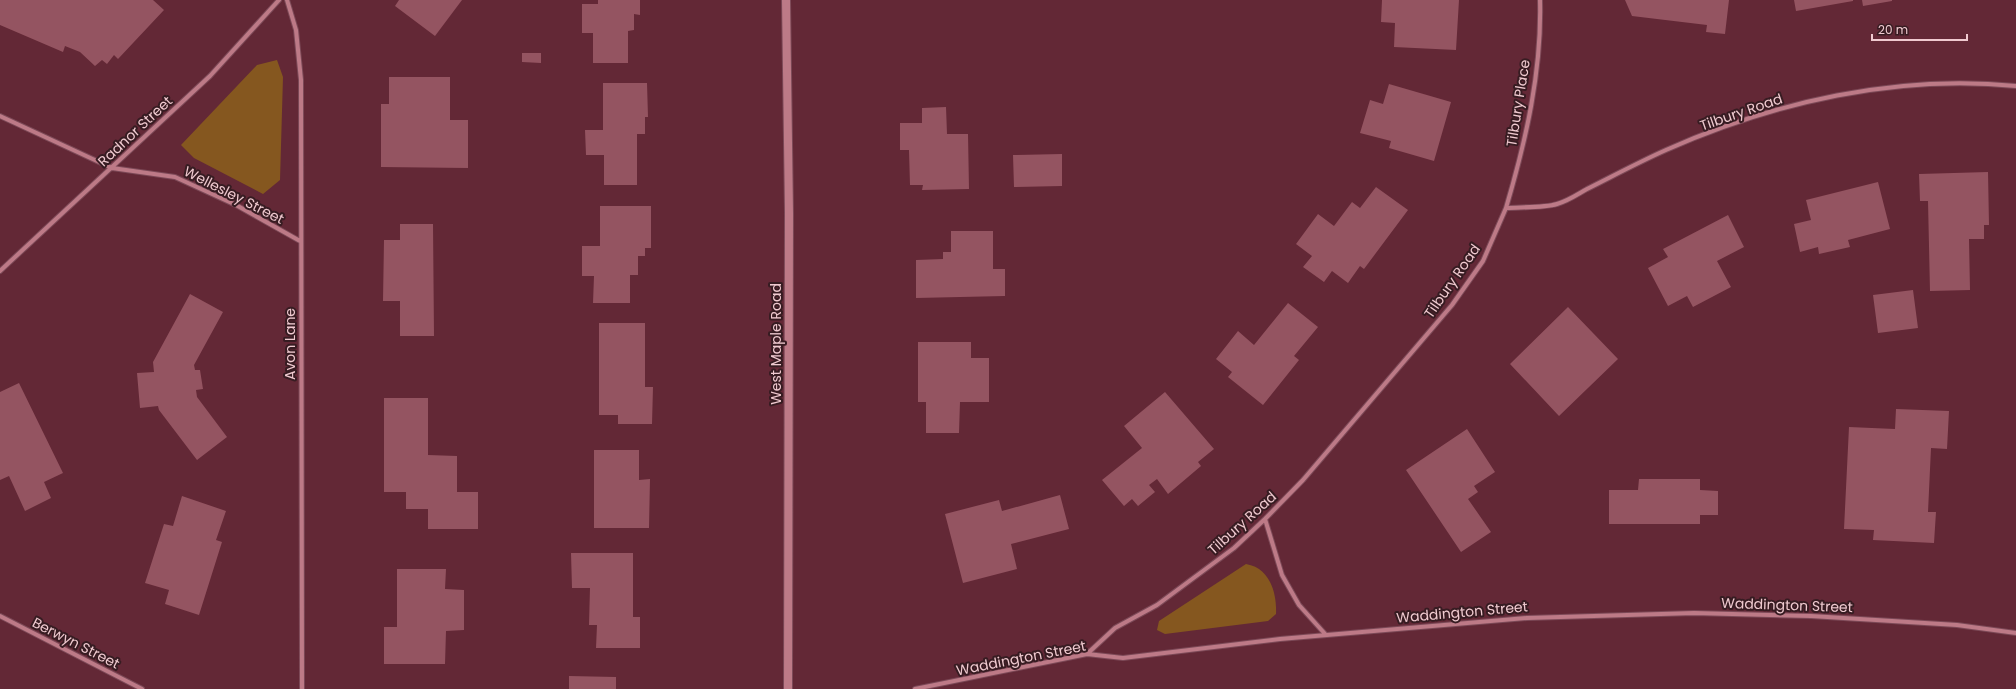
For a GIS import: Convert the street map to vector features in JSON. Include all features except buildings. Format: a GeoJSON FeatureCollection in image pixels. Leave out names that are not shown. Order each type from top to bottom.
{"type":"FeatureCollection","features":[{"type":"Feature","properties":{"kind":"main road","name":"West Maple Road"},"geometry":{"type":"LineString","coordinates":[[786,0],[789,213],[788,689]]}},
{"type":"Feature","properties":{"kind":"street","name":"Radnor Street"},"geometry":{"type":"LineString","coordinates":[[0,271],[210,76],[279,0]]}},
{"type":"Feature","properties":{"kind":"street","name":"Avon Lane"},"geometry":{"type":"LineString","coordinates":[[287,0],[296,30],[300,80],[302,689]]}},
{"type":"Feature","properties":{"kind":"street","name":"Tilbury Place"},"geometry":{"type":"LineString","coordinates":[[1506,208],[1523,149],[1534,91],[1540,0]]}},
{"type":"Feature","properties":{"kind":"street","name":"Tilbury Road"},"geometry":{"type":"LineString","coordinates":[[1087,654],[1115,628],[1157,604],[1234,548],[1265,519],[1327,454],[1452,305],[1483,261],[1506,208],[1557,204],[1666,150],[1744,120],[1803,103],[1865,91],[1935,84],[1989,84],[2016,86]]}},
{"type":"Feature","properties":{"kind":"street","name":"Wellesley Street"},"geometry":{"type":"LineString","coordinates":[[0,116],[112,168],[175,177],[236,204],[300,241]]}},
{"type":"Feature","properties":{"kind":"street"},"geometry":{"type":"LineString","coordinates":[[1265,519],[1282,575],[1299,605],[1326,635]]}},
{"type":"Feature","properties":{"kind":"street","name":"Waddington Street"},"geometry":{"type":"LineString","coordinates":[[915,689],[1087,654],[1123,658],[1326,635],[1527,618],[1694,614],[1811,616],[1957,625],[2016,633]]}},
{"type":"Feature","properties":{"kind":"street","name":"Berwyn Street"},"geometry":{"type":"LineString","coordinates":[[0,616],[142,689]]}},
{"type":"Feature","properties":{"kind":"shaded area"},"geometry":{"type":"Polygon","coordinates":[[[277,60],[283,77],[280,180],[263,194],[194,158],[181,145],[257,65],[277,60]]]}},
{"type":"Feature","properties":{"kind":"shaded area"},"geometry":{"type":"Polygon","coordinates":[[[1246,564],[1254,566],[1261,571],[1266,576],[1273,590],[1276,614],[1268,621],[1165,634],[1157,630],[1159,621],[1246,564]]]}}]}
